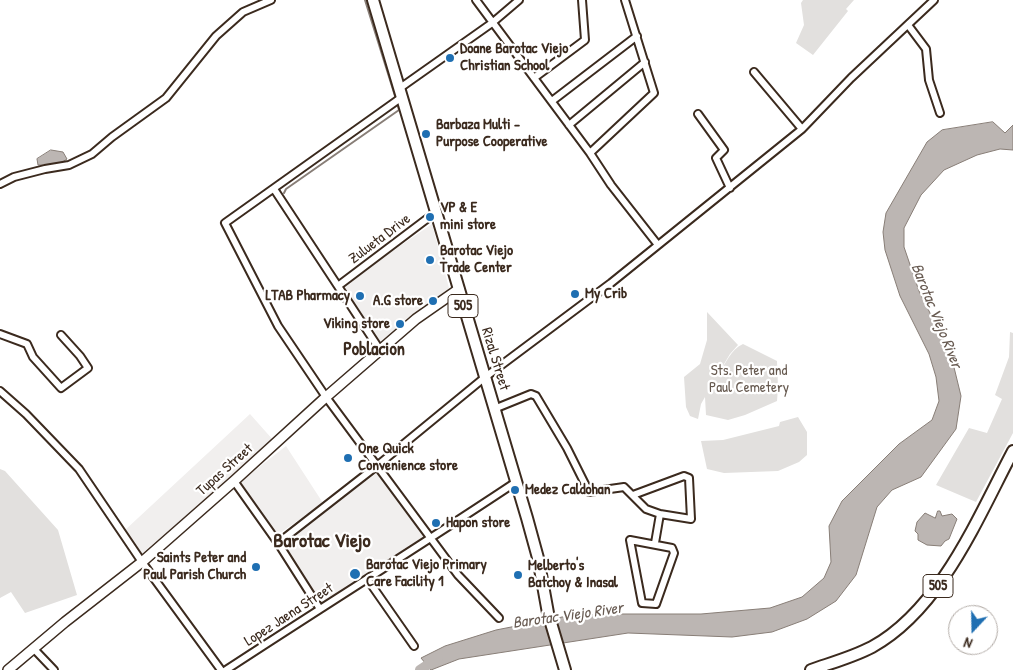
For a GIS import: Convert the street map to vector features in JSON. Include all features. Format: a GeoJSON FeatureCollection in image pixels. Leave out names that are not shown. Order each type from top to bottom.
{"type":"FeatureCollection","features":[{"type":"Feature","properties":{"kind":"main road","name":"Rizal Street"},"geometry":{"type":"LineString","coordinates":[[373,0],[538,558],[548,613],[565,670]]}},
{"type":"Feature","properties":{"kind":"main road","name":"505"},"geometry":{"type":"LineString","coordinates":[[811,670],[872,646],[895,631],[918,610],[940,583],[964,544],[1013,451]]}},
{"type":"Feature","properties":{"kind":"street"},"geometry":{"type":"LineString","coordinates":[[0,184],[14,177],[45,168],[69,164],[92,154],[166,98],[211,42],[243,12],[271,0]]}},
{"type":"Feature","properties":{"kind":"street"},"geometry":{"type":"LineString","coordinates":[[476,0],[658,245]]}},
{"type":"Feature","properties":{"kind":"street"},"geometry":{"type":"LineString","coordinates":[[499,618],[458,574],[326,397],[278,326],[225,222],[274,189],[492,23],[519,0]]}},
{"type":"Feature","properties":{"kind":"street"},"geometry":{"type":"LineString","coordinates":[[534,78],[585,40],[582,0]]}},
{"type":"Feature","properties":{"kind":"street"},"geometry":{"type":"LineString","coordinates":[[590,153],[654,93],[625,0]]}},
{"type":"Feature","properties":{"kind":"street"},"geometry":{"type":"LineString","coordinates":[[278,543],[378,465],[484,378],[611,283],[802,129],[851,78],[934,0]]}},
{"type":"Feature","properties":{"kind":"street"},"geometry":{"type":"LineString","coordinates":[[908,25],[926,49],[929,80],[940,113]]}},
{"type":"Feature","properties":{"kind":"street"},"geometry":{"type":"LineString","coordinates":[[552,102],[637,36]]}},
{"type":"Feature","properties":{"kind":"street"},"geometry":{"type":"LineString","coordinates":[[569,125],[645,62]]}},
{"type":"Feature","properties":{"kind":"street"},"geometry":{"type":"LineString","coordinates":[[754,72],[802,129]]}},
{"type":"Feature","properties":{"kind":"street"},"geometry":{"type":"LineString","coordinates":[[698,114],[724,150],[716,158],[730,188]]}},
{"type":"Feature","properties":{"kind":"street"},"geometry":{"type":"LineString","coordinates":[[274,189],[380,350]]}},
{"type":"Feature","properties":{"kind":"street","name":"Zulueta Drive"},"geometry":{"type":"LineString","coordinates":[[338,286],[436,212]]}},
{"type":"Feature","properties":{"kind":"street","name":"Tupas Street"},"geometry":{"type":"LineString","coordinates":[[8,670],[142,562],[416,319],[459,289]]}},
{"type":"Feature","properties":{"kind":"street"},"geometry":{"type":"LineString","coordinates":[[0,334],[27,344],[33,357],[61,388],[88,368],[61,335]]}},
{"type":"Feature","properties":{"kind":"street"},"geometry":{"type":"LineString","coordinates":[[0,391],[26,414],[79,469],[142,562],[221,670]]}},
{"type":"Feature","properties":{"kind":"street"},"geometry":{"type":"LineString","coordinates":[[494,409],[531,394],[536,396],[567,448],[589,492],[624,486],[646,509],[660,514],[691,519],[689,478],[684,476],[633,495]]}},
{"type":"Feature","properties":{"kind":"street"},"geometry":{"type":"LineString","coordinates":[[234,481],[278,543],[320,609]]}},
{"type":"Feature","properties":{"kind":"street","name":"Lopez Jaena Street"},"geometry":{"type":"LineString","coordinates":[[226,670],[433,538],[516,482]]}},
{"type":"Feature","properties":{"kind":"street"},"geometry":{"type":"LineString","coordinates":[[655,543],[660,514]]}},
{"type":"Feature","properties":{"kind":"street"},"geometry":{"type":"LineString","coordinates":[[630,540],[655,543],[672,548],[674,553],[656,604],[642,603],[630,540]]}},
{"type":"Feature","properties":{"kind":"street"},"geometry":{"type":"LineString","coordinates":[[368,580],[414,646]]}},
{"type":"Feature","properties":{"kind":"street"},"geometry":{"type":"LineString","coordinates":[[34,649],[54,670]]}},
{"type":"Feature","properties":{"kind":"shaded area"},"geometry":{"type":"Polygon","coordinates":[[[993,122],[1005,133],[1013,125],[1013,150],[1000,149],[977,155],[944,170],[921,195],[904,228],[904,247],[919,291],[951,355],[961,396],[956,429],[921,477],[892,490],[877,507],[856,575],[836,601],[807,619],[772,632],[732,637],[628,633],[459,659],[431,670],[421,658],[445,646],[496,630],[562,617],[599,614],[701,614],[770,608],[802,597],[824,578],[831,562],[829,526],[842,501],[899,444],[932,420],[939,401],[936,377],[929,354],[900,296],[885,250],[883,232],[886,213],[927,142],[942,130],[993,122]]]}},
{"type":"Feature","properties":{"kind":"shaded area"},"geometry":{"type":"Polygon","coordinates":[[[51,150],[63,152],[67,159],[58,165],[38,165],[37,159],[51,150]]]}},
{"type":"Feature","properties":{"kind":"shaded area"},"geometry":{"type":"Polygon","coordinates":[[[432,224],[449,288],[380,345],[343,285],[432,224]]]}},
{"type":"Feature","properties":{"kind":"shaded area"},"geometry":{"type":"Polygon","coordinates":[[[250,414],[274,441],[140,555],[124,531],[250,414]]]}},
{"type":"Feature","properties":{"kind":"shaded area"},"geometry":{"type":"Polygon","coordinates":[[[286,446],[323,503],[276,536],[239,483],[286,446]]]}},
{"type":"Feature","properties":{"kind":"shaded area"},"geometry":{"type":"Polygon","coordinates":[[[377,473],[427,538],[320,606],[281,543],[377,473]]]}},
{"type":"Feature","properties":{"kind":"shaded area"},"geometry":{"type":"Polygon","coordinates":[[[938,511],[940,511],[942,516],[952,514],[957,519],[949,539],[941,546],[927,545],[918,540],[918,534],[915,531],[917,522],[925,513],[935,518],[938,511]]]}},
{"type":"Feature","properties":{"kind":"green space"},"geometry":{"type":"Polygon","coordinates":[[[803,0],[854,0],[846,9],[848,11],[813,55],[796,43],[804,25],[801,3],[803,0]]]}},
{"type":"Feature","properties":{"kind":"green space","name":"Sts. Peter and Paul Cemetery"},"geometry":{"type":"Polygon","coordinates":[[[707,312],[738,345],[730,354],[718,374],[731,353],[743,344],[777,361],[777,401],[728,420],[706,415],[705,397],[701,404],[698,419],[690,416],[686,407],[684,377],[700,364],[707,340],[707,312]]]}},
{"type":"Feature","properties":{"kind":"green space"},"geometry":{"type":"Polygon","coordinates":[[[1010,332],[1013,333],[1013,433],[976,502],[936,485],[969,428],[987,433],[1002,399],[995,395],[1009,357],[1010,332]]]}},
{"type":"Feature","properties":{"kind":"green space"},"geometry":{"type":"Polygon","coordinates":[[[798,417],[807,432],[807,455],[799,462],[778,471],[724,473],[707,469],[701,441],[723,440],[779,426],[780,422],[798,417]]]}},
{"type":"Feature","properties":{"kind":"green space"},"geometry":{"type":"Polygon","coordinates":[[[0,469],[5,471],[58,530],[77,595],[25,613],[11,592],[0,598],[0,469]]]}},
{"type":"Feature","properties":{"kind":"waterway"},"geometry":{"type":"LineString","coordinates":[[365,0],[395,96]]}},
{"type":"Feature","properties":{"kind":"waterway"},"geometry":{"type":"LineString","coordinates":[[284,193],[286,189],[399,110],[398,106]]}},
{"type":"Feature","properties":{"kind":"waterway","name":"Barotac Viejo River"},"geometry":{"type":"LineString","coordinates":[[420,670],[438,658]]}},
{"type":"Feature","properties":{"kind":"place","name":"Doane Barotac Viejo Christian School"},"geometry":{"type":"Point","coordinates":[450,58]}},
{"type":"Feature","properties":{"kind":"place","name":"Barbaza Multi - Purpose Cooperative"},"geometry":{"type":"Point","coordinates":[426,134]}},
{"type":"Feature","properties":{"kind":"place","name":"VP & E mini store"},"geometry":{"type":"Point","coordinates":[430,217]}},
{"type":"Feature","properties":{"kind":"place","name":"Barotac Viejo Trade Center"},"geometry":{"type":"Point","coordinates":[430,260]}},
{"type":"Feature","properties":{"kind":"place","name":"My Crib"},"geometry":{"type":"Point","coordinates":[575,294]}},
{"type":"Feature","properties":{"kind":"place","name":"LTAB Pharmacy"},"geometry":{"type":"Point","coordinates":[360,296]}},
{"type":"Feature","properties":{"kind":"place","name":"A.G store"},"geometry":{"type":"Point","coordinates":[433,301]}},
{"type":"Feature","properties":{"kind":"place","name":"Viking store"},"geometry":{"type":"Point","coordinates":[400,324]}},
{"type":"Feature","properties":{"kind":"place","name":"One Quick Convenience store"},"geometry":{"type":"Point","coordinates":[348,458]}},
{"type":"Feature","properties":{"kind":"place","name":"Medez Caldohan"},"geometry":{"type":"Point","coordinates":[515,490]}},
{"type":"Feature","properties":{"kind":"place","name":"Hapon store"},"geometry":{"type":"Point","coordinates":[436,523]}},
{"type":"Feature","properties":{"kind":"place","name":"Saints Peter and Paul Parish Church"},"geometry":{"type":"Point","coordinates":[256,567]}},
{"type":"Feature","properties":{"kind":"place","name":"Barotac Viejo Primary Care Facility 1"},"geometry":{"type":"Point","coordinates":[355,574]}},
{"type":"Feature","properties":{"kind":"place","name":"Melberto's Batchoy & Inasal"},"geometry":{"type":"Point","coordinates":[518,575]}},
{"type":"Feature","properties":{"kind":"district","name":"Poblacion"},"geometry":{"type":"Point","coordinates":[374,350]}},
{"type":"Feature","properties":{"kind":"district","name":"Barotac Viejo"},"geometry":{"type":"Point","coordinates":[322,542]}}]}
